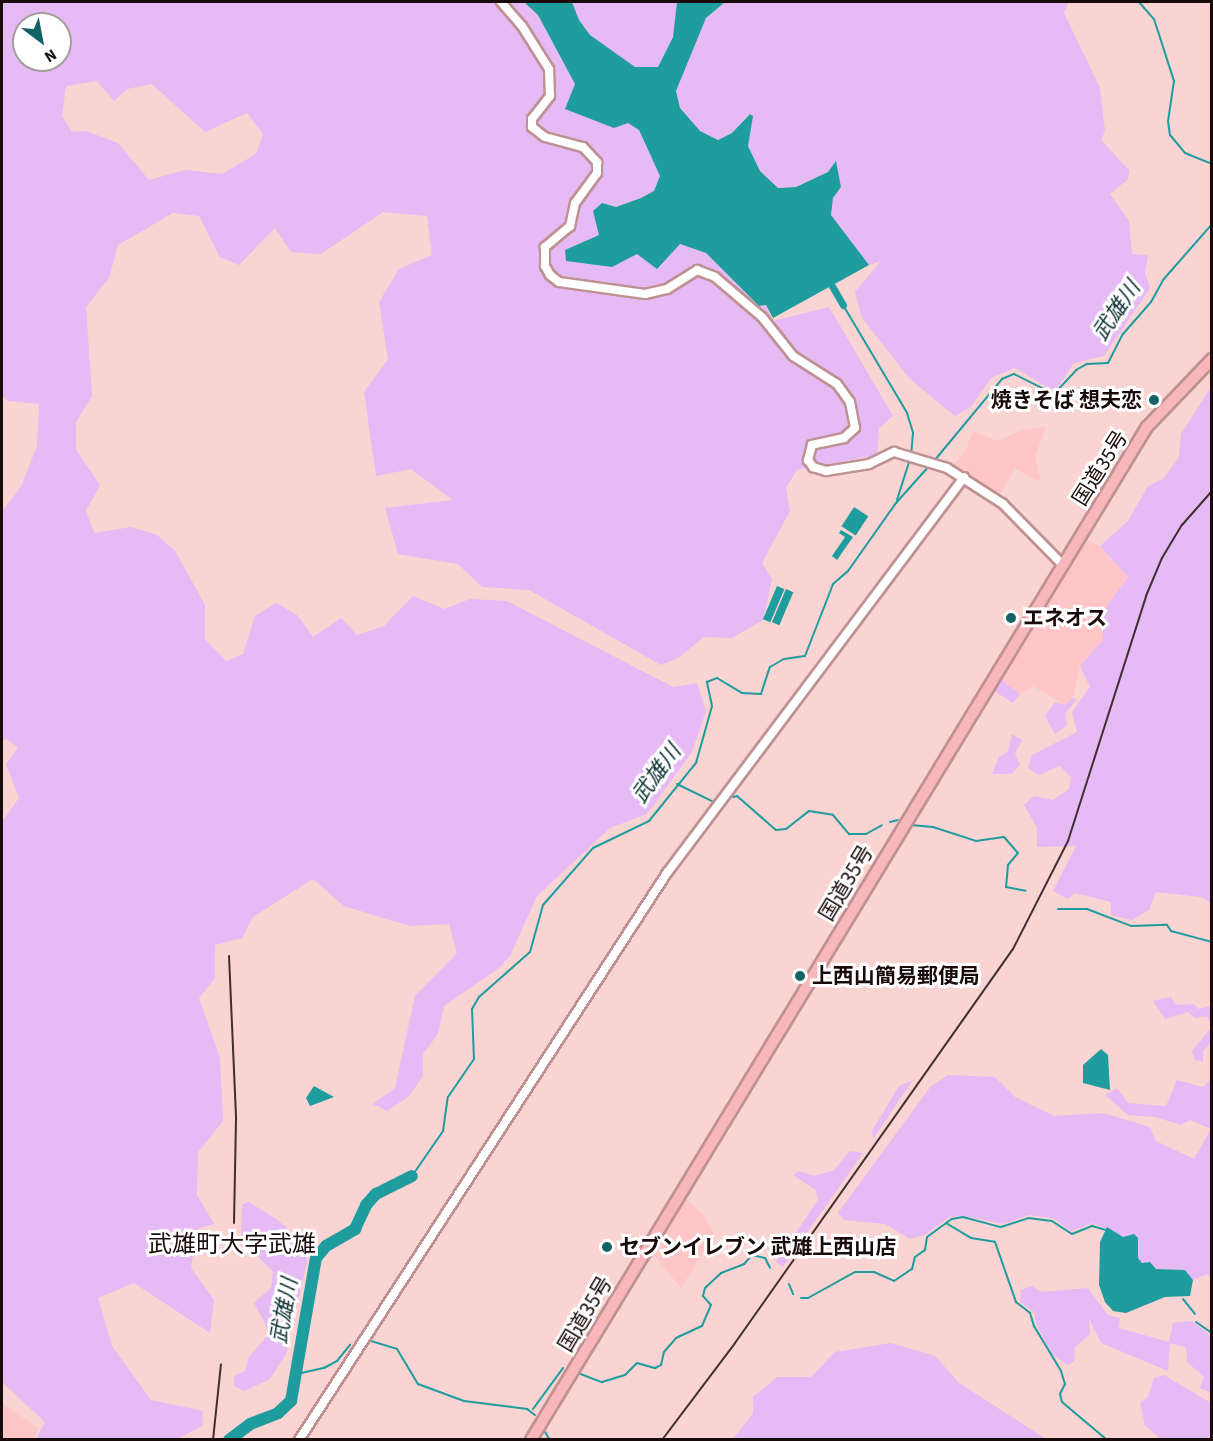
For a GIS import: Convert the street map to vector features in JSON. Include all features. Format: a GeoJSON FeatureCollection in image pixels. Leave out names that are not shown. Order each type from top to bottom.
{"type":"FeatureCollection","features":[{"type":"Feature","properties":{"kind":"highway","name":"国道35号"},"geometry":{"type":"LineString","coordinates":[[531,1440],[1148,427],[1212,359]]}},
{"type":"Feature","properties":{"kind":"street"},"geometry":{"type":"LineString","coordinates":[[501,2],[522,26],[549,69],[550,96],[531,119],[532,127],[545,137],[583,147],[597,162],[597,173],[574,203],[570,226],[545,247],[545,266],[550,275],[559,282],[645,294],[667,289],[697,270],[715,277],[762,316],[792,357],[845,393],[855,428],[844,438],[812,445],[808,460],[813,467],[826,471],[870,464],[894,452],[944,466],[1003,504],[1063,565]]}},
{"type":"Feature","properties":{"kind":"street"},"geometry":{"type":"LineString","coordinates":[[299,1440],[673,864],[963,477]]}},
{"type":"Feature","properties":{"kind":"shaded area"},"geometry":{"type":"Polygon","coordinates":[[[2,2],[524,2],[538,15],[575,84],[639,130],[660,176],[654,191],[641,198],[616,207],[602,203],[599,235],[565,250],[612,267],[631,254],[680,244],[706,253],[759,306],[766,305],[773,321],[829,307],[893,416],[879,428],[877,455],[797,470],[786,488],[790,511],[762,563],[772,579],[763,620],[732,638],[704,637],[678,658],[661,665],[529,590],[482,587],[458,564],[398,554],[385,508],[453,500],[411,469],[376,476],[364,392],[388,359],[379,302],[399,269],[432,255],[427,216],[383,212],[321,254],[291,252],[275,228],[239,265],[220,257],[199,216],[173,213],[118,245],[109,278],[86,307],[92,396],[76,422],[76,450],[100,485],[86,511],[94,533],[131,527],[157,535],[175,551],[205,605],[205,639],[226,661],[243,654],[255,616],[276,603],[297,615],[313,637],[341,618],[357,635],[384,626],[413,596],[444,609],[470,599],[507,601],[673,687],[697,683],[706,711],[692,752],[647,814],[610,828],[537,896],[510,956],[499,968],[444,1006],[438,1034],[423,1054],[423,1076],[409,1096],[387,1111],[373,1104],[395,1088],[415,996],[457,953],[449,924],[410,926],[344,906],[313,879],[253,917],[242,938],[215,945],[215,978],[199,998],[220,1058],[223,1121],[198,1152],[197,1195],[214,1224],[197,1229],[191,1268],[214,1300],[210,1333],[134,1283],[98,1298],[112,1346],[151,1400],[203,1411],[202,1426],[178,1439],[36,1439],[45,1422],[2,1382],[2,822],[19,798],[6,764],[18,748],[7,739],[2,741],[2,511],[21,487],[37,446],[39,404],[8,401],[2,396],[2,2]],[[97,81],[66,86],[62,116],[72,132],[86,131],[118,143],[149,180],[185,170],[222,174],[256,154],[263,134],[247,113],[205,132],[152,84],[127,89],[114,101],[97,81]]]}},
{"type":"Feature","properties":{"kind":"shaded area"},"geometry":{"type":"Polygon","coordinates":[[[572,2],[677,2],[673,37],[658,67],[634,67],[590,35],[579,20],[572,2]]]}},
{"type":"Feature","properties":{"kind":"shaded area"},"geometry":{"type":"Polygon","coordinates":[[[725,2],[1069,2],[1064,13],[1100,88],[1105,131],[1101,140],[1129,170],[1128,179],[1110,194],[1129,221],[1132,254],[1148,255],[1145,273],[1150,288],[1104,356],[1074,363],[1057,388],[1052,390],[1015,368],[991,378],[971,407],[955,416],[910,379],[862,318],[855,292],[881,261],[869,265],[831,215],[833,198],[841,187],[836,162],[828,172],[796,187],[778,188],[760,171],[748,146],[749,114],[732,133],[718,140],[700,131],[680,108],[676,91],[706,18],[725,2]]]}},
{"type":"Feature","properties":{"kind":"shaded area"},"geometry":{"type":"Polygon","coordinates":[[[1211,387],[1211,903],[1201,897],[1156,892],[1149,910],[1132,920],[1111,915],[1111,902],[1075,893],[1068,899],[1053,891],[1076,846],[1037,847],[1037,828],[1024,805],[1034,796],[1053,800],[1069,789],[1071,777],[1060,766],[1039,775],[1028,768],[1032,755],[1077,732],[1072,712],[1090,687],[1080,666],[1103,640],[1102,613],[1128,577],[1100,546],[1128,521],[1148,486],[1163,479],[1179,457],[1181,434],[1211,387]]]}},
{"type":"Feature","properties":{"kind":"shaded area"},"geometry":{"type":"Polygon","coordinates":[[[1046,427],[1035,457],[1041,482],[1015,469],[999,495],[953,465],[965,452],[973,431],[998,441],[1020,431],[1046,427]]]}},
{"type":"Feature","properties":{"kind":"shaded area"},"geometry":{"type":"Polygon","coordinates":[[[1085,539],[1100,546],[1128,577],[1102,613],[1103,640],[1080,666],[1073,698],[1065,705],[1033,686],[1020,694],[1000,679],[1085,539]]]}},
{"type":"Feature","properties":{"kind":"shaded area"},"geometry":{"type":"Polygon","coordinates":[[[1000,679],[1020,694],[1013,703],[993,690],[1000,679]]]}},
{"type":"Feature","properties":{"kind":"shaded area"},"geometry":{"type":"Polygon","coordinates":[[[1073,698],[1076,700],[1065,714],[1067,725],[1055,734],[1045,716],[1055,702],[1065,705],[1073,698]]]}},
{"type":"Feature","properties":{"kind":"shaded area"},"geometry":{"type":"Polygon","coordinates":[[[1012,734],[1022,740],[1015,754],[1020,765],[1011,774],[992,774],[999,757],[1008,752],[1012,734]]]}},
{"type":"Feature","properties":{"kind":"shaded area"},"geometry":{"type":"Polygon","coordinates":[[[1171,997],[1176,1005],[1194,1004],[1198,1009],[1211,1006],[1211,1025],[1207,1016],[1195,1018],[1188,1012],[1165,1019],[1153,1001],[1171,997]]]}},
{"type":"Feature","properties":{"kind":"shaded area"},"geometry":{"type":"Polygon","coordinates":[[[1211,1028],[1211,1043],[1203,1051],[1203,1062],[1195,1060],[1192,1051],[1211,1028]]]}},
{"type":"Feature","properties":{"kind":"shaded area"},"geometry":{"type":"Polygon","coordinates":[[[948,1075],[995,1077],[1015,1097],[1054,1116],[1103,1113],[1150,1127],[1156,1141],[1194,1159],[1211,1129],[1211,1278],[1207,1274],[1193,1280],[1185,1270],[1156,1269],[1150,1263],[1143,1263],[1138,1258],[1138,1238],[1123,1237],[1093,1223],[1071,1231],[1053,1218],[1029,1215],[1003,1224],[964,1216],[949,1217],[925,1235],[910,1239],[885,1224],[844,1220],[838,1213],[931,1086],[948,1075]]]}},
{"type":"Feature","properties":{"kind":"shaded area"},"geometry":{"type":"Polygon","coordinates":[[[1211,1079],[1211,1129],[1190,1120],[1181,1125],[1155,1117],[1128,1115],[1105,1095],[1117,1088],[1128,1103],[1166,1106],[1177,1080],[1203,1087],[1211,1079]]]}},
{"type":"Feature","properties":{"kind":"shaded area"},"geometry":{"type":"Polygon","coordinates":[[[913,1080],[873,1139],[872,1131],[899,1086],[913,1080]]]}},
{"type":"Feature","properties":{"kind":"shaded area"},"geometry":{"type":"Polygon","coordinates":[[[850,1151],[863,1153],[783,1267],[776,1262],[818,1200],[816,1190],[793,1175],[799,1171],[814,1176],[834,1170],[850,1151]]]}},
{"type":"Feature","properties":{"kind":"shaded area"},"geometry":{"type":"Polygon","coordinates":[[[686,1199],[704,1216],[714,1234],[681,1288],[655,1256],[658,1244],[686,1199]]]}},
{"type":"Feature","properties":{"kind":"shaded area"},"geometry":{"type":"Polygon","coordinates":[[[248,1202],[275,1218],[310,1248],[286,1354],[270,1379],[244,1391],[234,1386],[234,1376],[245,1371],[249,1357],[270,1333],[254,1303],[271,1288],[273,1272],[241,1239],[242,1205],[248,1202]]]}},
{"type":"Feature","properties":{"kind":"shaded area"},"geometry":{"type":"Polygon","coordinates":[[[1032,1286],[1042,1292],[1088,1288],[1108,1315],[1120,1318],[1119,1328],[1169,1342],[1173,1323],[1192,1321],[1211,1336],[1211,1393],[1200,1388],[1204,1377],[1187,1362],[1186,1347],[1170,1343],[1168,1371],[1101,1343],[1089,1318],[1090,1334],[1075,1347],[1074,1361],[1068,1365],[1052,1354],[1037,1326],[1034,1312],[1020,1302],[1021,1290],[1032,1286]]]}},
{"type":"Feature","properties":{"kind":"shaded area"},"geometry":{"type":"Polygon","coordinates":[[[891,1343],[935,1356],[959,1383],[1046,1439],[733,1439],[753,1413],[753,1397],[777,1377],[811,1377],[835,1352],[891,1343]]]}},
{"type":"Feature","properties":{"kind":"shaded area"},"geometry":{"type":"Polygon","coordinates":[[[1164,1375],[1211,1403],[1211,1439],[1160,1439],[1145,1425],[1140,1403],[1148,1397],[1154,1378],[1164,1375]]]}},
{"type":"Feature","properties":{"kind":"shaded area"},"geometry":{"type":"Polygon","coordinates":[[[2,1403],[39,1429],[33,1439],[2,1439],[2,1403]]]}},
{"type":"Feature","properties":{"kind":"water"},"geometry":{"type":"Polygon","coordinates":[[[524,2],[572,2],[579,20],[590,35],[635,67],[658,67],[673,37],[677,2],[725,2],[706,18],[676,91],[680,108],[700,131],[718,140],[732,133],[750,114],[753,116],[748,146],[760,171],[778,188],[796,187],[828,172],[836,161],[841,187],[833,198],[831,215],[869,265],[773,318],[766,305],[759,306],[706,253],[680,244],[657,269],[637,254],[612,267],[566,261],[565,250],[599,235],[593,211],[602,203],[616,207],[641,198],[654,191],[660,176],[639,130],[628,123],[614,128],[565,109],[575,84],[538,15],[524,2]]]}},
{"type":"Feature","properties":{"kind":"water"},"geometry":{"type":"Polygon","coordinates":[[[854,507],[868,516],[856,536],[841,526],[854,507]]]}},
{"type":"Feature","properties":{"kind":"water"},"geometry":{"type":"Polygon","coordinates":[[[841,530],[853,537],[837,560],[832,556],[845,537],[839,533],[841,530]]]}},
{"type":"Feature","properties":{"kind":"water"},"geometry":{"type":"Polygon","coordinates":[[[777,586],[784,589],[770,622],[763,619],[777,586]]]}},
{"type":"Feature","properties":{"kind":"water"},"geometry":{"type":"Polygon","coordinates":[[[786,589],[793,592],[779,625],[772,622],[786,589]]]}},
{"type":"Feature","properties":{"kind":"water"},"geometry":{"type":"Polygon","coordinates":[[[1101,1049],[1108,1055],[1110,1090],[1083,1083],[1083,1065],[1101,1049]]]}},
{"type":"Feature","properties":{"kind":"water"},"geometry":{"type":"Polygon","coordinates":[[[314,1086],[334,1097],[310,1106],[306,1098],[314,1086]]]}},
{"type":"Feature","properties":{"kind":"water"},"geometry":{"type":"Polygon","coordinates":[[[1107,1227],[1123,1237],[1134,1234],[1138,1238],[1138,1258],[1142,1263],[1150,1262],[1156,1269],[1185,1270],[1193,1280],[1190,1296],[1165,1297],[1126,1313],[1113,1311],[1105,1302],[1099,1285],[1100,1242],[1107,1227]]]}},
{"type":"Feature","properties":{"kind":"waterway","name":"武雄川"},"geometry":{"type":"LineString","coordinates":[[1139,2],[1154,19],[1174,81],[1168,121],[1170,135],[1185,153],[1212,164]]}},
{"type":"Feature","properties":{"kind":"waterway","name":"武雄川"},"geometry":{"type":"LineString","coordinates":[[934,461],[1002,379],[1014,374],[1054,394],[1076,370],[1087,364],[1108,363],[1123,334],[1151,302],[1163,280],[1212,224]]}},
{"type":"Feature","properties":{"kind":"waterway"},"geometry":{"type":"LineString","coordinates":[[832,286],[843,305]]}},
{"type":"Feature","properties":{"kind":"waterway"},"geometry":{"type":"LineString","coordinates":[[843,305],[907,413],[913,433],[911,454]]}},
{"type":"Feature","properties":{"kind":"waterway"},"geometry":{"type":"LineString","coordinates":[[897,500],[910,459]]}},
{"type":"Feature","properties":{"kind":"waterway","name":"武雄川"},"geometry":{"type":"LineString","coordinates":[[412,1176],[443,1131],[448,1097],[474,1059],[472,1009],[479,997],[530,952],[543,905],[593,848],[649,821],[696,763],[712,706],[707,682],[717,678],[742,693],[761,694],[770,667],[784,659],[805,656],[833,584],[848,571],[896,503],[930,465]]}},
{"type":"Feature","properties":{"kind":"waterway"},"geometry":{"type":"LineString","coordinates":[[677,784],[712,801]]}},
{"type":"Feature","properties":{"kind":"waterway"},"geometry":{"type":"LineString","coordinates":[[733,797],[737,796],[776,830],[786,829],[809,811],[833,815],[849,834],[866,834],[882,825]]}},
{"type":"Feature","properties":{"kind":"waterway"},"geometry":{"type":"LineString","coordinates":[[890,822],[898,820]]}},
{"type":"Feature","properties":{"kind":"waterway"},"geometry":{"type":"LineString","coordinates":[[911,825],[933,827],[976,841],[1004,837],[1018,853],[1008,865],[1006,887],[1026,891]]}},
{"type":"Feature","properties":{"kind":"waterway"},"geometry":{"type":"LineString","coordinates":[[1058,909],[1087,909],[1131,926],[1167,925],[1171,931],[1212,942]]}},
{"type":"Feature","properties":{"kind":"waterway","name":"武雄川"},"geometry":{"type":"LineString","coordinates":[[229,1440],[250,1424],[278,1413],[291,1401],[316,1258],[326,1246],[355,1229],[366,1205],[376,1194],[412,1176]]}},
{"type":"Feature","properties":{"kind":"waterway"},"geometry":{"type":"LineString","coordinates":[[801,1298],[808,1298],[855,1272],[874,1272],[894,1281],[912,1269],[915,1257],[925,1250],[927,1237],[952,1219],[963,1217],[1001,1227],[1028,1218],[1052,1221],[1072,1234],[1092,1226],[1106,1230]]}},
{"type":"Feature","properties":{"kind":"waterway"},"geometry":{"type":"LineString","coordinates":[[946,1223],[971,1238],[995,1242],[1016,1302],[1030,1313],[1034,1326],[1061,1371],[1065,1384],[1060,1394],[1062,1402],[1107,1440]]}},
{"type":"Feature","properties":{"kind":"waterway"},"geometry":{"type":"LineString","coordinates":[[578,1373],[602,1382],[625,1375],[637,1363],[655,1368],[661,1365],[664,1352],[676,1338],[702,1326],[711,1305],[703,1296],[705,1288],[721,1273],[744,1264],[752,1255],[765,1258],[770,1268]]}},
{"type":"Feature","properties":{"kind":"waterway"},"geometry":{"type":"LineString","coordinates":[[789,1284],[793,1294]]}},
{"type":"Feature","properties":{"kind":"waterway"},"geometry":{"type":"LineString","coordinates":[[1183,1299],[1195,1314]]}},
{"type":"Feature","properties":{"kind":"waterway"},"geometry":{"type":"LineString","coordinates":[[1196,1322],[1212,1333]]}},
{"type":"Feature","properties":{"kind":"waterway"},"geometry":{"type":"LineString","coordinates":[[371,1341],[397,1349],[418,1384],[464,1401],[527,1409],[535,1415]]}},
{"type":"Feature","properties":{"kind":"waterway"},"geometry":{"type":"LineString","coordinates":[[297,1374],[324,1368],[337,1361],[350,1345]]}},
{"type":"Feature","properties":{"kind":"waterway"},"geometry":{"type":"LineString","coordinates":[[533,1409],[563,1368]]}},
{"type":"Feature","properties":{"kind":"waterway"},"geometry":{"type":"LineString","coordinates":[[545,1432],[550,1440]]}},
{"type":"Feature","properties":{"kind":"railway"},"geometry":{"type":"LineString","coordinates":[[662,1440],[735,1343],[1013,949],[1068,841],[1146,596],[1162,558],[1182,525],[1212,491]]}},
{"type":"Feature","properties":{"kind":"railway"},"geometry":{"type":"LineString","coordinates":[[229,956],[236,1119],[234,1223]]}},
{"type":"Feature","properties":{"kind":"railway"},"geometry":{"type":"LineString","coordinates":[[213,1440],[221,1364]]}},
{"type":"Feature","properties":{"kind":"place","name":"焼きそば 想夫恋"},"geometry":{"type":"Point","coordinates":[1154,400]}},
{"type":"Feature","properties":{"kind":"place","name":"エネオス"},"geometry":{"type":"Point","coordinates":[1011,618]}},
{"type":"Feature","properties":{"kind":"place","name":"上西山簡易郵便局"},"geometry":{"type":"Point","coordinates":[800,976]}},
{"type":"Feature","properties":{"kind":"place","name":"セブンイレブン 武雄上西山店"},"geometry":{"type":"Point","coordinates":[607,1247]}},
{"type":"Feature","properties":{"kind":"district","name":"武雄町大字武雄"},"geometry":{"type":"Point","coordinates":[232,1245]}}]}
